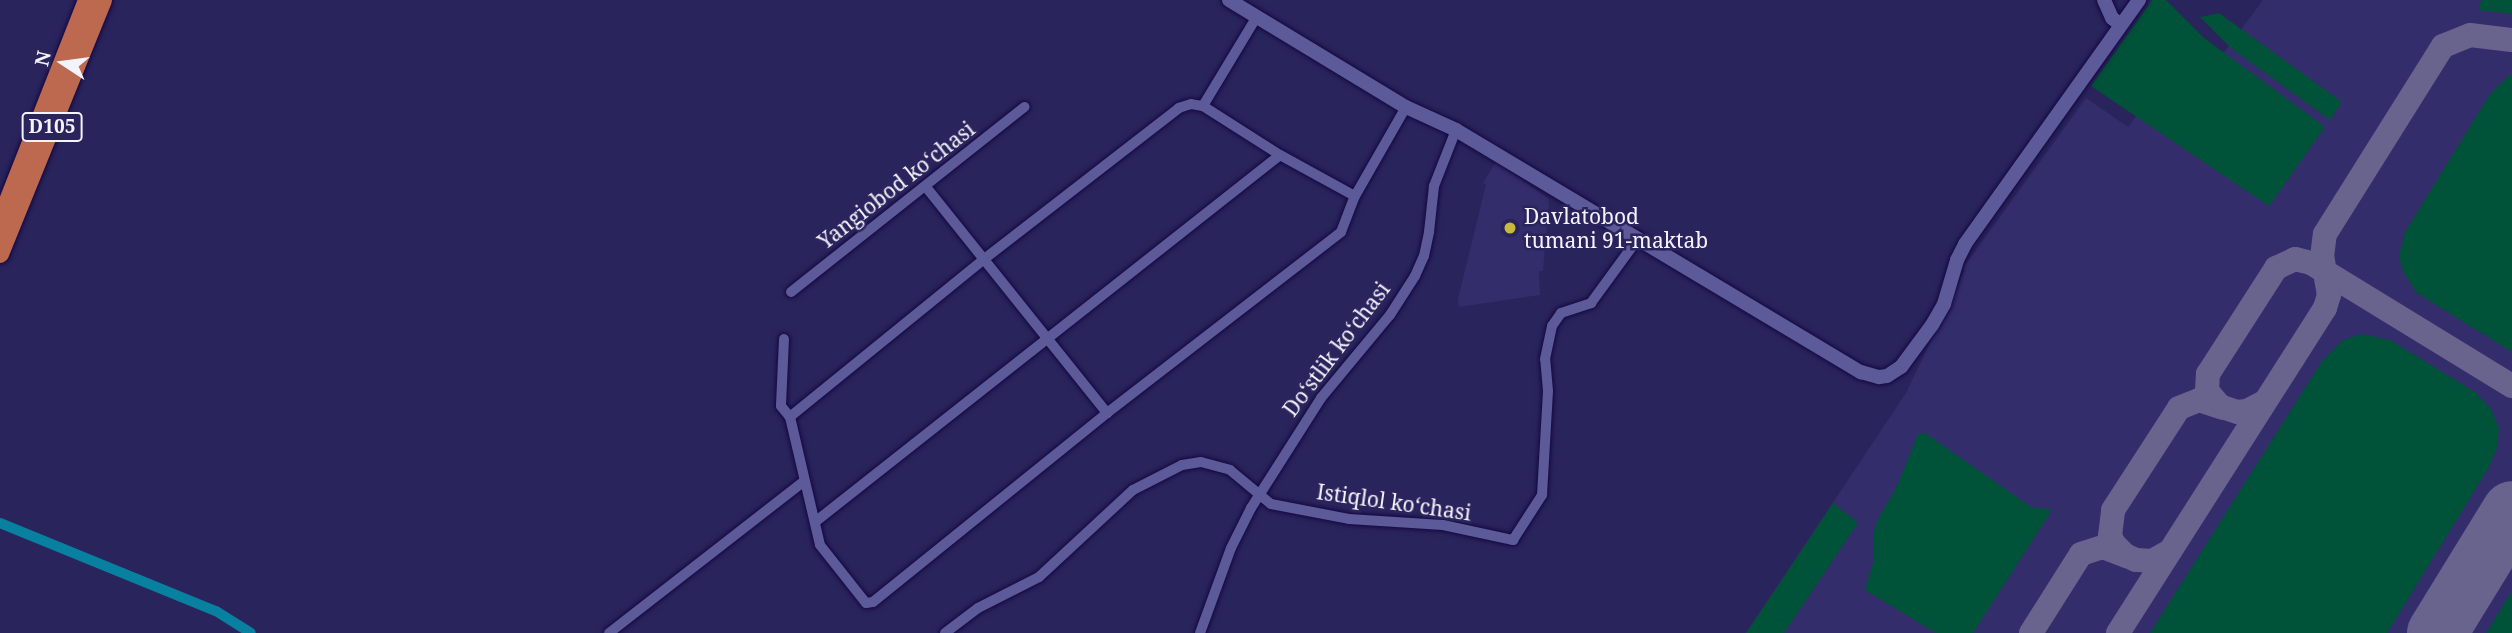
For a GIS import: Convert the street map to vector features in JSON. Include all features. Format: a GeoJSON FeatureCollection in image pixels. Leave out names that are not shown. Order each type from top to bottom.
{"type":"FeatureCollection","features":[{"type":"Feature","properties":{"kind":"highway","name":"D105"},"geometry":{"type":"LineString","coordinates":[[0,221],[87,0]]}},
{"type":"Feature","properties":{"kind":"highway","name":"D105"},"geometry":{"type":"LineString","coordinates":[[0,254],[103,0]]}},
{"type":"Feature","properties":{"kind":"street"},"geometry":{"type":"LineString","coordinates":[[1229,0],[1406,107],[1456,130],[1861,372],[1887,376],[1901,367],[1932,325],[1944,304],[1956,260],[1965,244],[2139,0]]}},
{"type":"Feature","properties":{"kind":"street"},"geometry":{"type":"LineString","coordinates":[[2104,0],[2112,18],[2121,25]]}},
{"type":"Feature","properties":{"kind":"street"},"geometry":{"type":"LineString","coordinates":[[1203,106],[1256,18]]}},
{"type":"Feature","properties":{"kind":"street"},"geometry":{"type":"LineString","coordinates":[[790,416],[1179,108],[1191,104],[1203,106],[1280,155],[1355,196]]}},
{"type":"Feature","properties":{"kind":"street","name":"Yangiobod koʻchasi"},"geometry":{"type":"LineString","coordinates":[[792,292],[1024,107]]}},
{"type":"Feature","properties":{"kind":"street"},"geometry":{"type":"LineString","coordinates":[[784,339],[781,406],[790,416],[821,545],[863,600],[870,604],[1107,413],[1341,232],[1355,196],[1406,107]]}},
{"type":"Feature","properties":{"kind":"street","name":"Doʻstlik koʻchasi"},"geometry":{"type":"LineString","coordinates":[[1200,633],[1231,548],[1259,497],[1321,397],[1390,315],[1415,276],[1424,256],[1434,186],[1456,130]]}},
{"type":"Feature","properties":{"kind":"street"},"geometry":{"type":"LineString","coordinates":[[815,522],[1046,337],[1280,155]]}},
{"type":"Feature","properties":{"kind":"street"},"geometry":{"type":"LineString","coordinates":[[926,187],[1107,413]]}},
{"type":"Feature","properties":{"kind":"street","name":"Istiqlol koʻchasi"},"geometry":{"type":"LineString","coordinates":[[1259,497],[1271,504],[1337,517],[1420,521],[1513,540],[1542,495],[1548,391],[1545,359],[1552,326],[1561,313],[1591,303],[1637,240]]}},
{"type":"Feature","properties":{"kind":"street"},"geometry":{"type":"LineString","coordinates":[[945,633],[978,608],[1039,577],[1133,491],[1160,474],[1192,464],[1217,464],[1230,470],[1259,497]]}},
{"type":"Feature","properties":{"kind":"street"},"geometry":{"type":"LineString","coordinates":[[609,633],[804,481]]}},
{"type":"Feature","properties":{"kind":"shaded area"},"geometry":{"type":"Polygon","coordinates":[[[2263,0],[2512,0],[2512,633],[1746,633],[1906,393],[1965,270],[1963,268],[2086,98],[2128,127],[2177,63],[2217,62],[2263,0]]]}},
{"type":"Feature","properties":{"kind":"shaded area","name":"Davlatobod tumani 91-maktab"},"geometry":{"type":"Polygon","coordinates":[[[1496,162],[1549,199],[1543,271],[1539,271],[1540,295],[1459,307],[1458,299],[1486,185],[1483,183],[1496,162]]]}},
{"type":"Feature","properties":{"kind":"green space"},"geometry":{"type":"Polygon","coordinates":[[[2152,0],[2166,0],[2204,38],[2325,127],[2269,206],[2091,86],[2152,0]]]}},
{"type":"Feature","properties":{"kind":"green space"},"geometry":{"type":"Polygon","coordinates":[[[2481,0],[2512,0],[2512,14],[2479,10],[2481,0]]]}},
{"type":"Feature","properties":{"kind":"green space"},"geometry":{"type":"Polygon","coordinates":[[[2219,13],[2342,102],[2330,120],[2231,48],[2200,17],[2219,13]]]}},
{"type":"Feature","properties":{"kind":"green space"},"geometry":{"type":"Polygon","coordinates":[[[2512,73],[2512,352],[2417,293],[2403,272],[2399,256],[2405,232],[2490,94],[2512,73]]]}},
{"type":"Feature","properties":{"kind":"green space"},"geometry":{"type":"Polygon","coordinates":[[[2361,334],[2390,340],[2475,392],[2491,409],[2499,428],[2497,448],[2489,467],[2387,633],[2150,633],[2322,361],[2343,340],[2361,334]]]}},
{"type":"Feature","properties":{"kind":"green space"},"geometry":{"type":"Polygon","coordinates":[[[1925,433],[2031,507],[2052,510],[1973,633],[1936,633],[1865,590],[1874,559],[1874,531],[1878,519],[1896,488],[1918,434],[1925,433]]]}},
{"type":"Feature","properties":{"kind":"green space"},"geometry":{"type":"Polygon","coordinates":[[[1833,503],[1858,523],[1784,633],[1746,633],[1833,503]]]}},
{"type":"Feature","properties":{"kind":"green space"},"geometry":{"type":"Polygon","coordinates":[[[2512,591],[2512,633],[2486,633],[2512,591]]]}},
{"type":"Feature","properties":{"kind":"waterway"},"geometry":{"type":"LineString","coordinates":[[0,523],[216,611],[251,633]]}},
{"type":"Feature","properties":{"kind":"taxiway"},"geometry":{"type":"LineString","coordinates":[[2118,633],[2325,308],[2329,295],[2322,257],[2325,234],[2443,46],[2470,35],[2512,40]]}},
{"type":"Feature","properties":{"kind":"taxiway"},"geometry":{"type":"LineString","coordinates":[[2264,402],[2247,411],[2237,412],[2220,406],[2207,391],[2208,374],[2276,268],[2295,259],[2311,263],[2512,386]]}},
{"type":"Feature","properties":{"kind":"taxiway"},"geometry":{"type":"LineString","coordinates":[[2170,551],[2152,561],[2136,560],[2125,555],[2110,536],[2113,510],[2179,408],[2199,400],[2223,408]]}},
{"type":"Feature","properties":{"kind":"taxiway"},"geometry":{"type":"LineString","coordinates":[[2031,633],[2081,554],[2103,547],[2126,556]]}},
{"type":"Feature","properties":{"kind":"runway"},"geometry":{"type":"LineString","coordinates":[[2437,633],[2512,511]]}},
{"type":"Feature","properties":{"kind":"place","name":"Davlatobod tumani 91-maktab"},"geometry":{"type":"Point","coordinates":[1510,228]}}]}
